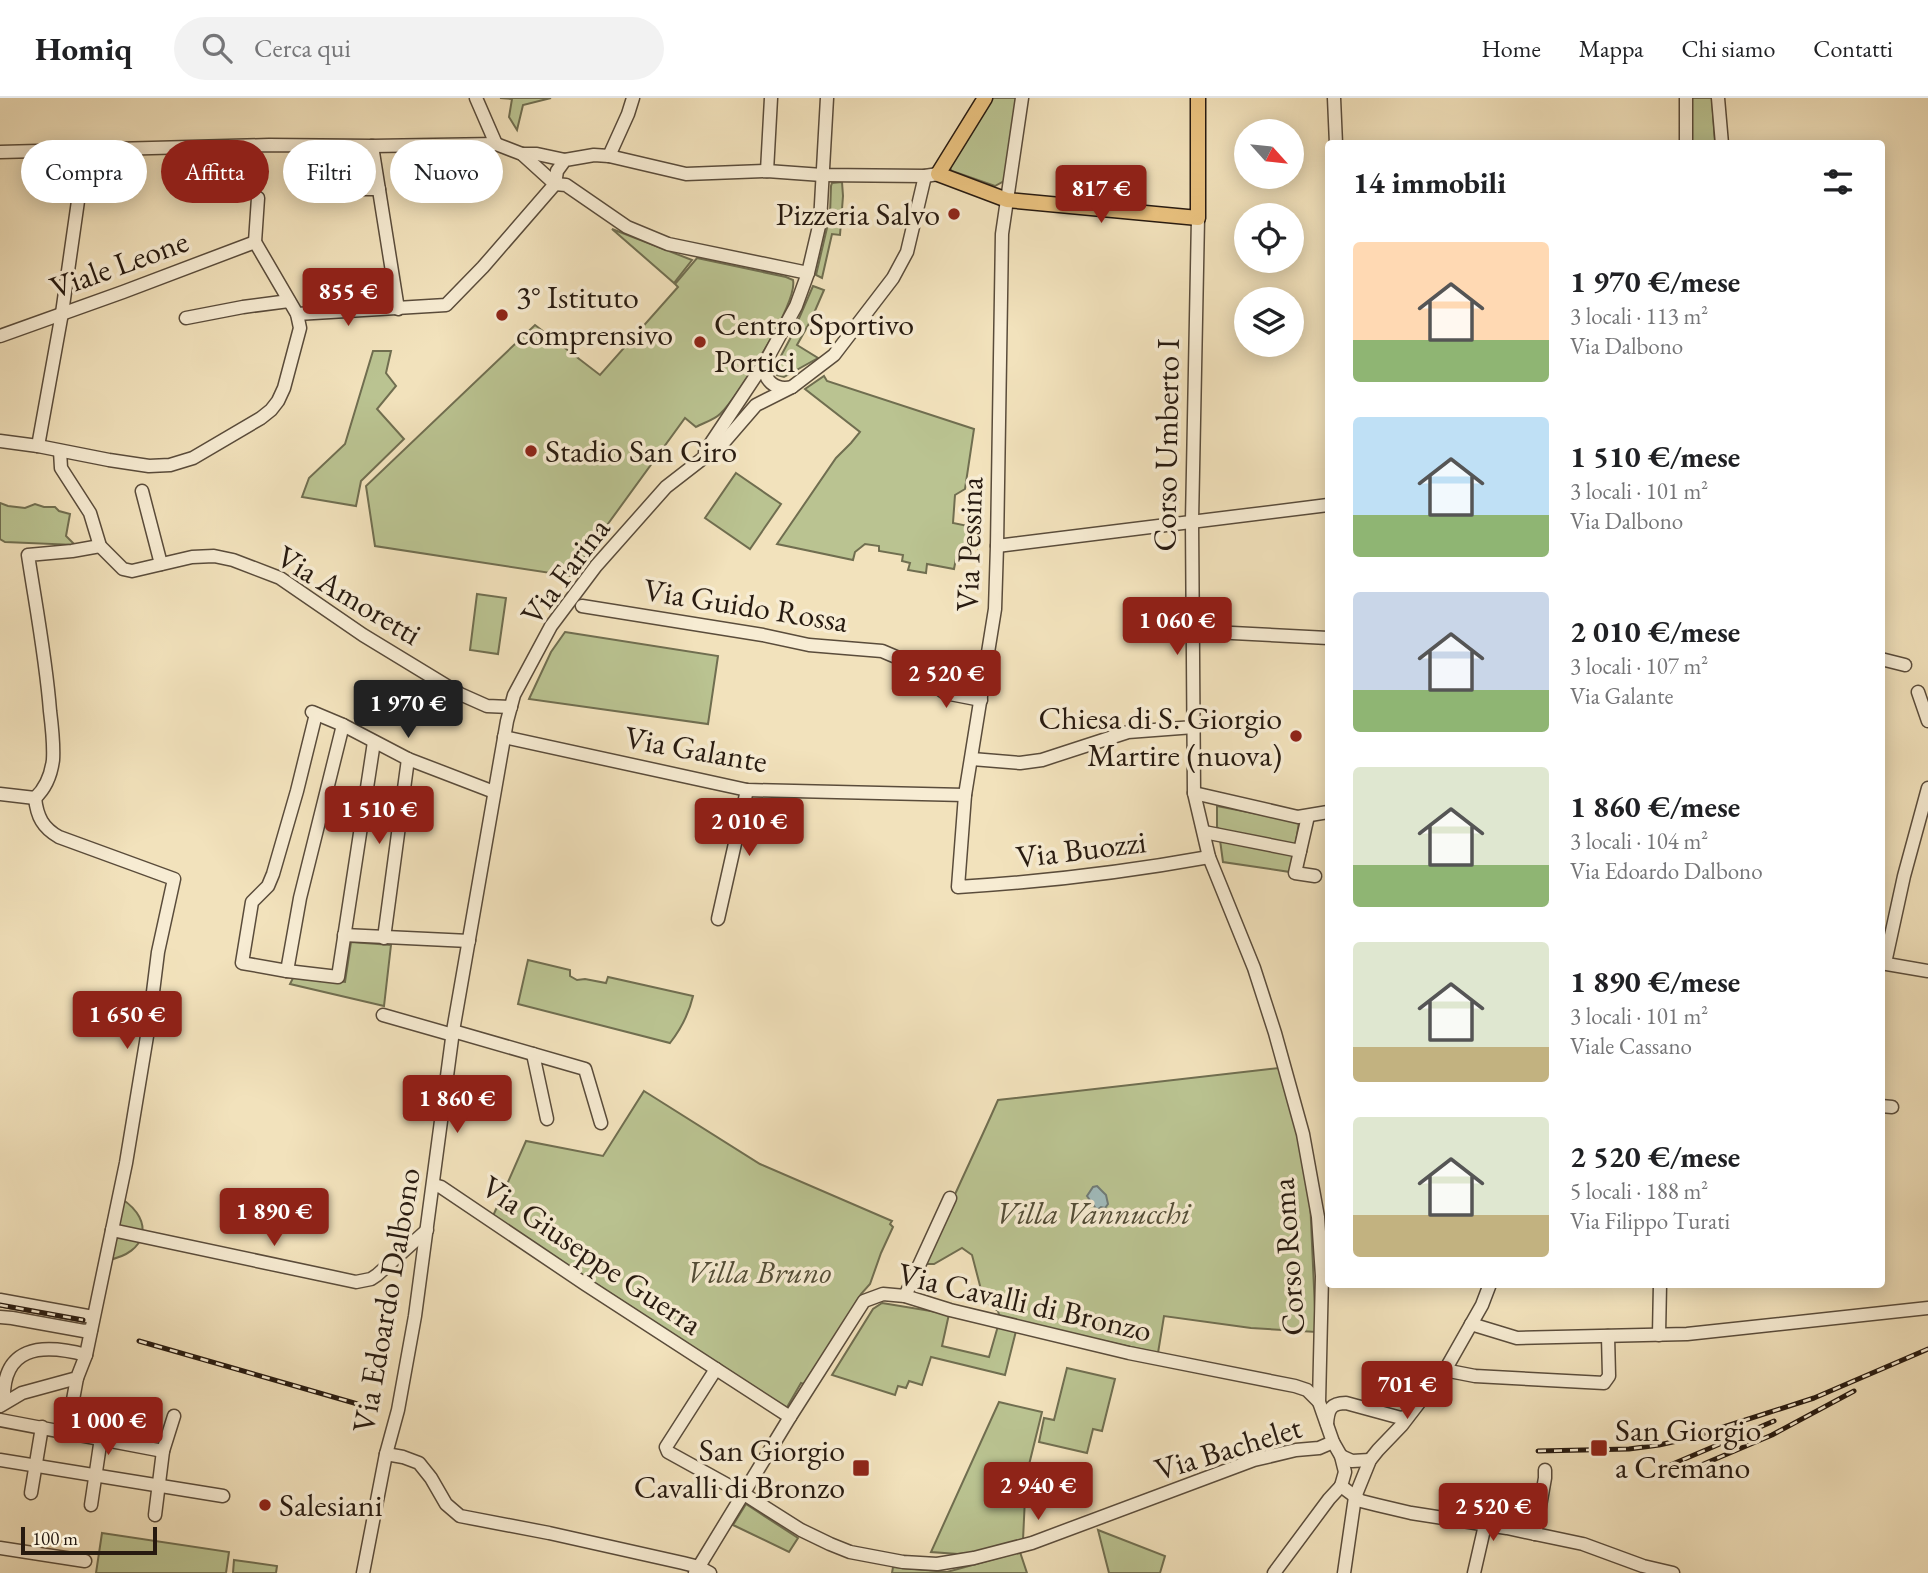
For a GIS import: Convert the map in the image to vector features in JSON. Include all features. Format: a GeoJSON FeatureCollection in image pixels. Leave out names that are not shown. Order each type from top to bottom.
{"type":"FeatureCollection","features":[{"type":"Feature","properties":{"kind":"main road"},"geometry":{"type":"LineString","coordinates":[[985,98],[931,175],[1007,200],[1198,218]]}},
{"type":"Feature","properties":{"kind":"main road","name":"Corso Umberto I"},"geometry":{"type":"LineString","coordinates":[[1198,98],[1198,218]]}},
{"type":"Feature","properties":{"kind":"street"},"geometry":{"type":"LineString","coordinates":[[476,98],[494,140]]}},
{"type":"Feature","properties":{"kind":"street"},"geometry":{"type":"LineString","coordinates":[[609,156],[633,98]]}},
{"type":"Feature","properties":{"kind":"street"},"geometry":{"type":"LineString","coordinates":[[767,171],[771,98]]}},
{"type":"Feature","properties":{"kind":"street","name":"Via Farina"},"geometry":{"type":"LineString","coordinates":[[702,458],[767,359],[796,306],[808,273],[820,222],[827,98]]}},
{"type":"Feature","properties":{"kind":"street","name":"Via Pessina"},"geometry":{"type":"LineString","coordinates":[[958,887],[965,795],[995,609],[1002,234],[1022,98]]}},
{"type":"Feature","properties":{"kind":"street"},"geometry":{"type":"LineString","coordinates":[[1334,98],[1336,140]]}},
{"type":"Feature","properties":{"kind":"street"},"geometry":{"type":"LineString","coordinates":[[1686,98],[1686,140]]}},
{"type":"Feature","properties":{"kind":"street"},"geometry":{"type":"LineString","coordinates":[[1718,98],[1722,140]]}},
{"type":"Feature","properties":{"kind":"street"},"geometry":{"type":"LineString","coordinates":[[0,152],[283,145]]}},
{"type":"Feature","properties":{"kind":"street"},"geometry":{"type":"LineString","coordinates":[[503,147],[522,155],[555,184],[566,186],[627,227],[668,244],[808,273]]}},
{"type":"Feature","properties":{"kind":"street"},"geometry":{"type":"LineString","coordinates":[[522,155],[537,154],[565,160],[594,155],[609,156],[686,174],[767,171],[822,175],[931,175]]}},
{"type":"Feature","properties":{"kind":"street"},"geometry":{"type":"LineString","coordinates":[[298,314],[446,305],[555,184],[557,171],[565,160]]}},
{"type":"Feature","properties":{"kind":"street"},"geometry":{"type":"LineString","coordinates":[[376,171],[398,309]]}},
{"type":"Feature","properties":{"kind":"street","name":"Via Farina"},"geometry":{"type":"LineString","coordinates":[[468,942],[504,737],[514,695],[551,626],[596,566],[666,487],[724,442],[756,405],[792,387],[834,355],[893,278],[906,252],[931,175]]}},
{"type":"Feature","properties":{"kind":"street"},"geometry":{"type":"LineString","coordinates":[[38,446],[62,313],[78,203]]}},
{"type":"Feature","properties":{"kind":"street"},"geometry":{"type":"LineString","coordinates":[[0,441],[149,466],[170,465],[193,458],[271,410],[278,401],[288,375],[300,328],[298,314],[255,242],[258,203]]}},
{"type":"Feature","properties":{"kind":"street","name":"Corso Umberto I"},"geometry":{"type":"LineString","coordinates":[[1198,218],[1192,521],[1194,793],[1204,832]]}},
{"type":"Feature","properties":{"kind":"street","name":"Viale Leone"},"geometry":{"type":"LineString","coordinates":[[0,336],[255,242]]}},
{"type":"Feature","properties":{"kind":"street"},"geometry":{"type":"LineString","coordinates":[[186,318],[289,301]]}},
{"type":"Feature","properties":{"kind":"street"},"geometry":{"type":"LineString","coordinates":[[767,359],[764,368],[768,381],[779,388],[792,387]]}},
{"type":"Feature","properties":{"kind":"street","name":"Via Amoretti"},"geometry":{"type":"LineString","coordinates":[[60,451],[61,468],[90,513],[100,546],[123,569],[128,571],[192,557],[214,556],[233,560],[280,578],[363,635],[460,694],[487,706],[511,707]]}},
{"type":"Feature","properties":{"kind":"street"},"geometry":{"type":"LineString","coordinates":[[142,491],[161,564]]}},
{"type":"Feature","properties":{"kind":"street"},"geometry":{"type":"LineString","coordinates":[[998,545],[1325,505]]}},
{"type":"Feature","properties":{"kind":"street"},"geometry":{"type":"LineString","coordinates":[[67,1432],[112,1230],[136,1100],[158,951],[174,879],[59,837],[46,829],[36,811],[35,798],[48,780],[53,760],[48,684],[28,555],[100,546]]}},
{"type":"Feature","properties":{"kind":"street","name":"Via Guido Rossa"},"geometry":{"type":"LineString","coordinates":[[582,606],[809,645],[882,650],[915,665],[935,683],[943,682],[982,694]]}},
{"type":"Feature","properties":{"kind":"street"},"geometry":{"type":"LineString","coordinates":[[1193,631],[1325,638]]}},
{"type":"Feature","properties":{"kind":"street"},"geometry":{"type":"LineString","coordinates":[[1885,660],[1905,665]]}},
{"type":"Feature","properties":{"kind":"street"},"geometry":{"type":"LineString","coordinates":[[1918,692],[1928,721]]}},
{"type":"Feature","properties":{"kind":"street"},"geometry":{"type":"LineString","coordinates":[[374,742],[338,977],[242,963],[252,902],[268,886],[273,874],[297,791],[314,713],[408,758],[494,792]]}},
{"type":"Feature","properties":{"kind":"street"},"geometry":{"type":"LineString","coordinates":[[287,971],[300,898],[343,726]]}},
{"type":"Feature","properties":{"kind":"street"},"geometry":{"type":"LineString","coordinates":[[972,758],[1020,763],[1042,760],[1128,732],[1194,727]]}},
{"type":"Feature","properties":{"kind":"street","name":"Via Galante"},"geometry":{"type":"LineString","coordinates":[[504,737],[747,790],[965,795]]}},
{"type":"Feature","properties":{"kind":"street"},"geometry":{"type":"LineString","coordinates":[[384,938],[408,758]]}},
{"type":"Feature","properties":{"kind":"street"},"geometry":{"type":"LineString","coordinates":[[1885,955],[1928,788]]}},
{"type":"Feature","properties":{"kind":"street"},"geometry":{"type":"LineString","coordinates":[[719,919],[747,790]]}},
{"type":"Feature","properties":{"kind":"street"},"geometry":{"type":"LineString","coordinates":[[1194,793],[1298,817],[1325,812]]}},
{"type":"Feature","properties":{"kind":"street"},"geometry":{"type":"LineString","coordinates":[[0,794],[35,798]]}},
{"type":"Feature","properties":{"kind":"street"},"geometry":{"type":"LineString","coordinates":[[1308,816],[1295,873],[1315,877]]}},
{"type":"Feature","properties":{"kind":"street"},"geometry":{"type":"LineString","coordinates":[[1204,832],[1300,851]]}},
{"type":"Feature","properties":{"kind":"street","name":"Corso Roma"},"geometry":{"type":"LineString","coordinates":[[1204,832],[1209,857],[1275,1033],[1303,1134],[1318,1217],[1321,1262],[1319,1402]]}},
{"type":"Feature","properties":{"kind":"street","name":"Via Buozzi"},"geometry":{"type":"LineString","coordinates":[[958,887],[1052,880],[1209,857]]}},
{"type":"Feature","properties":{"kind":"street"},"geometry":{"type":"LineString","coordinates":[[344,935],[468,942]]}},
{"type":"Feature","properties":{"kind":"street","name":"Via Edoardo Dalbono"},"geometry":{"type":"LineString","coordinates":[[363,1573],[415,1316],[468,942]]}},
{"type":"Feature","properties":{"kind":"street"},"geometry":{"type":"LineString","coordinates":[[1885,963],[1928,971]]}},
{"type":"Feature","properties":{"kind":"street"},"geometry":{"type":"LineString","coordinates":[[383,1015],[585,1069],[601,1123]]}},
{"type":"Feature","properties":{"kind":"street"},"geometry":{"type":"LineString","coordinates":[[533,1054],[547,1119]]}},
{"type":"Feature","properties":{"kind":"street","name":"Via Giuseppe Guerra"},"geometry":{"type":"LineString","coordinates":[[434,1185],[441,1187],[596,1292],[790,1417]]}},
{"type":"Feature","properties":{"kind":"street"},"geometry":{"type":"LineString","coordinates":[[905,1296],[950,1198]]}},
{"type":"Feature","properties":{"kind":"street"},"geometry":{"type":"LineString","coordinates":[[112,1230],[356,1282],[377,1275],[427,1230]]}},
{"type":"Feature","properties":{"kind":"street"},"geometry":{"type":"LineString","coordinates":[[1344,1573],[1356,1497],[1370,1460],[1395,1433],[1444,1370],[1488,1288]]}},
{"type":"Feature","properties":{"kind":"street"},"geometry":{"type":"LineString","coordinates":[[1660,1288],[1660,1335]]}},
{"type":"Feature","properties":{"kind":"street","name":"Via Cavalli di Bronzo"},"geometry":{"type":"LineString","coordinates":[[702,1571],[790,1417],[864,1301],[883,1294],[905,1296],[950,1310],[1115,1350],[1295,1386],[1307,1390],[1319,1402]]}},
{"type":"Feature","properties":{"kind":"street"},"geometry":{"type":"LineString","coordinates":[[0,1300],[92,1324]]}},
{"type":"Feature","properties":{"kind":"street"},"geometry":{"type":"LineString","coordinates":[[1471,1324],[1517,1338],[1687,1335],[1928,1308]]}},
{"type":"Feature","properties":{"kind":"street"},"geometry":{"type":"LineString","coordinates":[[0,1317],[85,1331],[92,1324]]}},
{"type":"Feature","properties":{"kind":"street"},"geometry":{"type":"LineString","coordinates":[[1444,1370],[1475,1376],[1604,1382],[1609,1376],[1608,1336]]}},
{"type":"Feature","properties":{"kind":"street"},"geometry":{"type":"LineString","coordinates":[[2,1405],[8,1374],[19,1358],[31,1351],[47,1348],[86,1355]]}},
{"type":"Feature","properties":{"kind":"street","name":"Via Bachelet"},"geometry":{"type":"LineString","coordinates":[[716,1369],[666,1447],[668,1452],[744,1494],[801,1530],[850,1552],[903,1562],[937,1564],[974,1558],[1032,1543],[1254,1460],[1319,1448],[1333,1442]]}},
{"type":"Feature","properties":{"kind":"street"},"geometry":{"type":"LineString","coordinates":[[2,1405],[22,1393],[77,1378]]}},
{"type":"Feature","properties":{"kind":"street"},"geometry":{"type":"LineString","coordinates":[[1274,1573],[1329,1499],[1342,1486],[1345,1472],[1341,1456],[1333,1442],[1319,1402]]}},
{"type":"Feature","properties":{"kind":"street"},"geometry":{"type":"LineString","coordinates":[[1327,1424],[1329,1409],[1339,1403],[1401,1418],[1408,1416]]}},
{"type":"Feature","properties":{"kind":"street"},"geometry":{"type":"LineString","coordinates":[[1387,1414],[1391,1427],[1389,1438]]}},
{"type":"Feature","properties":{"kind":"street"},"geometry":{"type":"LineString","coordinates":[[155,1515],[163,1451],[174,1416]]}},
{"type":"Feature","properties":{"kind":"street"},"geometry":{"type":"LineString","coordinates":[[0,1420],[163,1451]]}},
{"type":"Feature","properties":{"kind":"street"},"geometry":{"type":"LineString","coordinates":[[31,1493],[42,1427]]}},
{"type":"Feature","properties":{"kind":"street"},"geometry":{"type":"LineString","coordinates":[[91,1505],[101,1438]]}},
{"type":"Feature","properties":{"kind":"street"},"geometry":{"type":"LineString","coordinates":[[386,1454],[419,1463],[446,1504],[460,1516],[549,1533],[702,1571]]}},
{"type":"Feature","properties":{"kind":"street"},"geometry":{"type":"LineString","coordinates":[[1341,1456],[1352,1461],[1370,1460]]}},
{"type":"Feature","properties":{"kind":"street"},"geometry":{"type":"LineString","coordinates":[[0,1460],[223,1496]]}},
{"type":"Feature","properties":{"kind":"street"},"geometry":{"type":"LineString","coordinates":[[1535,1534],[1545,1470]]}},
{"type":"Feature","properties":{"kind":"street"},"geometry":{"type":"LineString","coordinates":[[1342,1486],[1361,1501],[1411,1513],[1583,1544],[1642,1569],[1666,1572]]}},
{"type":"Feature","properties":{"kind":"street"},"geometry":{"type":"LineString","coordinates":[[1474,1573],[1485,1525]]}},
{"type":"Feature","properties":{"kind":"street"},"geometry":{"type":"LineString","coordinates":[[0,1548],[85,1560]]}},
{"type":"Feature","properties":{"kind":"green space"},"geometry":{"type":"Polygon","coordinates":[[[500,98],[551,98],[523,105],[517,130],[509,117],[512,99],[500,98]]]}},
{"type":"Feature","properties":{"kind":"green space"},"geometry":{"type":"Polygon","coordinates":[[[993,98],[1020,98],[1004,181],[995,186],[952,171],[949,167],[993,98]]]}},
{"type":"Feature","properties":{"kind":"green space"},"geometry":{"type":"Polygon","coordinates":[[[1690,98],[1712,98],[1715,140],[1691,140],[1690,98]]]}},
{"type":"Feature","properties":{"kind":"green space"},"geometry":{"type":"Polygon","coordinates":[[[842,182],[840,235],[832,234],[822,278],[816,275],[830,215],[831,186],[832,183],[842,182]]]}},
{"type":"Feature","properties":{"kind":"green space"},"geometry":{"type":"Polygon","coordinates":[[[612,229],[692,260],[674,283],[612,229]]]}},
{"type":"Feature","properties":{"kind":"green space","name":"Stadio San Ciro"},"geometry":{"type":"Polygon","coordinates":[[[697,258],[793,280],[786,308],[765,349],[729,404],[718,416],[696,427],[685,418],[570,576],[375,546],[366,486],[535,325],[600,375],[678,287],[675,284],[697,258]]]}},
{"type":"Feature","properties":{"kind":"green space"},"geometry":{"type":"Polygon","coordinates":[[[813,286],[824,290],[797,345],[818,358],[784,377],[777,375],[774,372],[775,367],[813,286]]]}},
{"type":"Feature","properties":{"kind":"green space"},"geometry":{"type":"Polygon","coordinates":[[[373,351],[391,351],[386,373],[396,386],[377,409],[404,439],[361,481],[356,506],[302,497],[309,478],[345,444],[373,351]]]}},
{"type":"Feature","properties":{"kind":"green space"},"geometry":{"type":"Polygon","coordinates":[[[824,376],[827,381],[974,429],[965,489],[955,495],[953,523],[978,528],[977,549],[958,548],[954,569],[927,564],[926,573],[908,570],[910,563],[902,561],[903,555],[879,551],[879,546],[865,544],[855,552],[853,560],[777,544],[836,458],[860,432],[805,389],[824,376]]]}},
{"type":"Feature","properties":{"kind":"green space"},"geometry":{"type":"Polygon","coordinates":[[[736,473],[781,504],[750,549],[705,518],[736,473]]]}},
{"type":"Feature","properties":{"kind":"green space"},"geometry":{"type":"Polygon","coordinates":[[[0,503],[25,508],[35,504],[55,507],[70,514],[66,536],[75,545],[5,542],[0,539],[0,503]]]}},
{"type":"Feature","properties":{"kind":"green space"},"geometry":{"type":"Polygon","coordinates":[[[477,594],[506,598],[498,654],[470,650],[477,594]]]}},
{"type":"Feature","properties":{"kind":"green space"},"geometry":{"type":"Polygon","coordinates":[[[565,632],[718,656],[708,724],[529,699],[551,652],[565,632]]]}},
{"type":"Feature","properties":{"kind":"green space"},"geometry":{"type":"Polygon","coordinates":[[[1217,806],[1299,822],[1296,842],[1293,845],[1219,829],[1217,806]]]}},
{"type":"Feature","properties":{"kind":"green space"},"geometry":{"type":"Polygon","coordinates":[[[1220,840],[1293,855],[1290,872],[1223,862],[1220,840]]]}},
{"type":"Feature","properties":{"kind":"green space"},"geometry":{"type":"Polygon","coordinates":[[[351,942],[391,945],[384,1006],[290,984],[294,976],[345,982],[351,942]]]}},
{"type":"Feature","properties":{"kind":"green space"},"geometry":{"type":"Polygon","coordinates":[[[528,960],[570,970],[570,976],[577,980],[606,983],[608,977],[693,996],[684,1021],[670,1043],[518,1004],[528,960]]]}},
{"type":"Feature","properties":{"kind":"green space","name":"Villa Vannucchi"},"geometry":{"type":"Polygon","coordinates":[[[1279,1068],[1295,1124],[1310,1199],[1316,1332],[1251,1328],[1164,1316],[1158,1353],[1000,1318],[998,1311],[984,1301],[972,1255],[962,1248],[934,1264],[925,1264],[998,1100],[1279,1068]]]}},
{"type":"Feature","properties":{"kind":"green space","name":"Villa Bruno"},"geometry":{"type":"Polygon","coordinates":[[[644,1091],[760,1164],[892,1221],[890,1224],[893,1227],[870,1284],[861,1294],[806,1385],[801,1383],[786,1409],[493,1216],[526,1141],[603,1156],[644,1091]]]}},
{"type":"Feature","properties":{"kind":"green space"},"geometry":{"type":"Polygon","coordinates":[[[122,1199],[139,1217],[142,1235],[131,1251],[108,1260],[122,1199]]]}},
{"type":"Feature","properties":{"kind":"green space","name":"Villa Bruno"},"geometry":{"type":"Polygon","coordinates":[[[882,1303],[949,1314],[942,1346],[989,1357],[998,1326],[1016,1331],[1005,1375],[931,1357],[922,1385],[909,1381],[906,1388],[898,1386],[895,1395],[832,1375],[873,1309],[882,1303]]]}},
{"type":"Feature","properties":{"kind":"green space"},"geometry":{"type":"Polygon","coordinates":[[[1067,1368],[1115,1379],[1102,1431],[1093,1429],[1087,1453],[1039,1442],[1044,1418],[1054,1420],[1067,1368]]]}},
{"type":"Feature","properties":{"kind":"green space"},"geometry":{"type":"Polygon","coordinates":[[[999,1402],[1042,1412],[1026,1477],[1023,1540],[979,1552],[931,1552],[999,1402]]]}},
{"type":"Feature","properties":{"kind":"green space"},"geometry":{"type":"Polygon","coordinates":[[[746,1504],[798,1538],[789,1552],[733,1525],[746,1504]]]}},
{"type":"Feature","properties":{"kind":"green space"},"geometry":{"type":"Polygon","coordinates":[[[1098,1530],[1165,1556],[1160,1573],[1109,1573],[1098,1530]]]}},
{"type":"Feature","properties":{"kind":"green space"},"geometry":{"type":"Polygon","coordinates":[[[102,1533],[229,1552],[226,1573],[96,1573],[102,1533]]]}},
{"type":"Feature","properties":{"kind":"green space"},"geometry":{"type":"Polygon","coordinates":[[[1020,1552],[1027,1573],[892,1573],[893,1567],[947,1572],[1020,1552]]]}},
{"type":"Feature","properties":{"kind":"green space"},"geometry":{"type":"Polygon","coordinates":[[[234,1560],[277,1566],[276,1573],[233,1573],[234,1560]]]}},
{"type":"Feature","properties":{"kind":"water"},"geometry":{"type":"Polygon","coordinates":[[[1097,1186],[1106,1195],[1108,1204],[1097,1210],[1087,1196],[1093,1187],[1097,1186]]]}},
{"type":"Feature","properties":{"kind":"railway"},"geometry":{"type":"LineString","coordinates":[[0,1305],[83,1320]]}},
{"type":"Feature","properties":{"kind":"railway"},"geometry":{"type":"LineString","coordinates":[[139,1341],[375,1409]]}},
{"type":"Feature","properties":{"kind":"railway"},"geometry":{"type":"LineString","coordinates":[[1538,1451],[1629,1449],[1686,1439],[1814,1398],[1928,1349]]}},
{"type":"Feature","properties":{"kind":"railway"},"geometry":{"type":"LineString","coordinates":[[1673,1477],[1772,1435],[1854,1391]]}},
{"type":"Feature","properties":{"kind":"railway"},"geometry":{"type":"LineString","coordinates":[[1668,1466],[1774,1421]]}},
{"type":"Feature","properties":{"kind":"place","name":"Pizzeria Salvo"},"geometry":{"type":"Point","coordinates":[954,214]}},
{"type":"Feature","properties":{"kind":"place","name":"3° Istituto comprensivo"},"geometry":{"type":"Point","coordinates":[502,315]}},
{"type":"Feature","properties":{"kind":"place","name":"Centro Sportivo Portici"},"geometry":{"type":"Point","coordinates":[700,342]}},
{"type":"Feature","properties":{"kind":"place","name":"Stadio San Ciro"},"geometry":{"type":"Point","coordinates":[531,451]}},
{"type":"Feature","properties":{"kind":"place","name":"Chiesa di S. Giorgio Martire (nuova)"},"geometry":{"type":"Point","coordinates":[1296,736]}},
{"type":"Feature","properties":{"kind":"place","name":"San Giorgio a Cremano"},"geometry":{"type":"Point","coordinates":[1599,1448]}},
{"type":"Feature","properties":{"kind":"place","name":"San Giorgio Cavalli di Bronzo"},"geometry":{"type":"Point","coordinates":[861,1468]}},
{"type":"Feature","properties":{"kind":"place","name":"Salesiani"},"geometry":{"type":"Point","coordinates":[265,1505]}}]}
